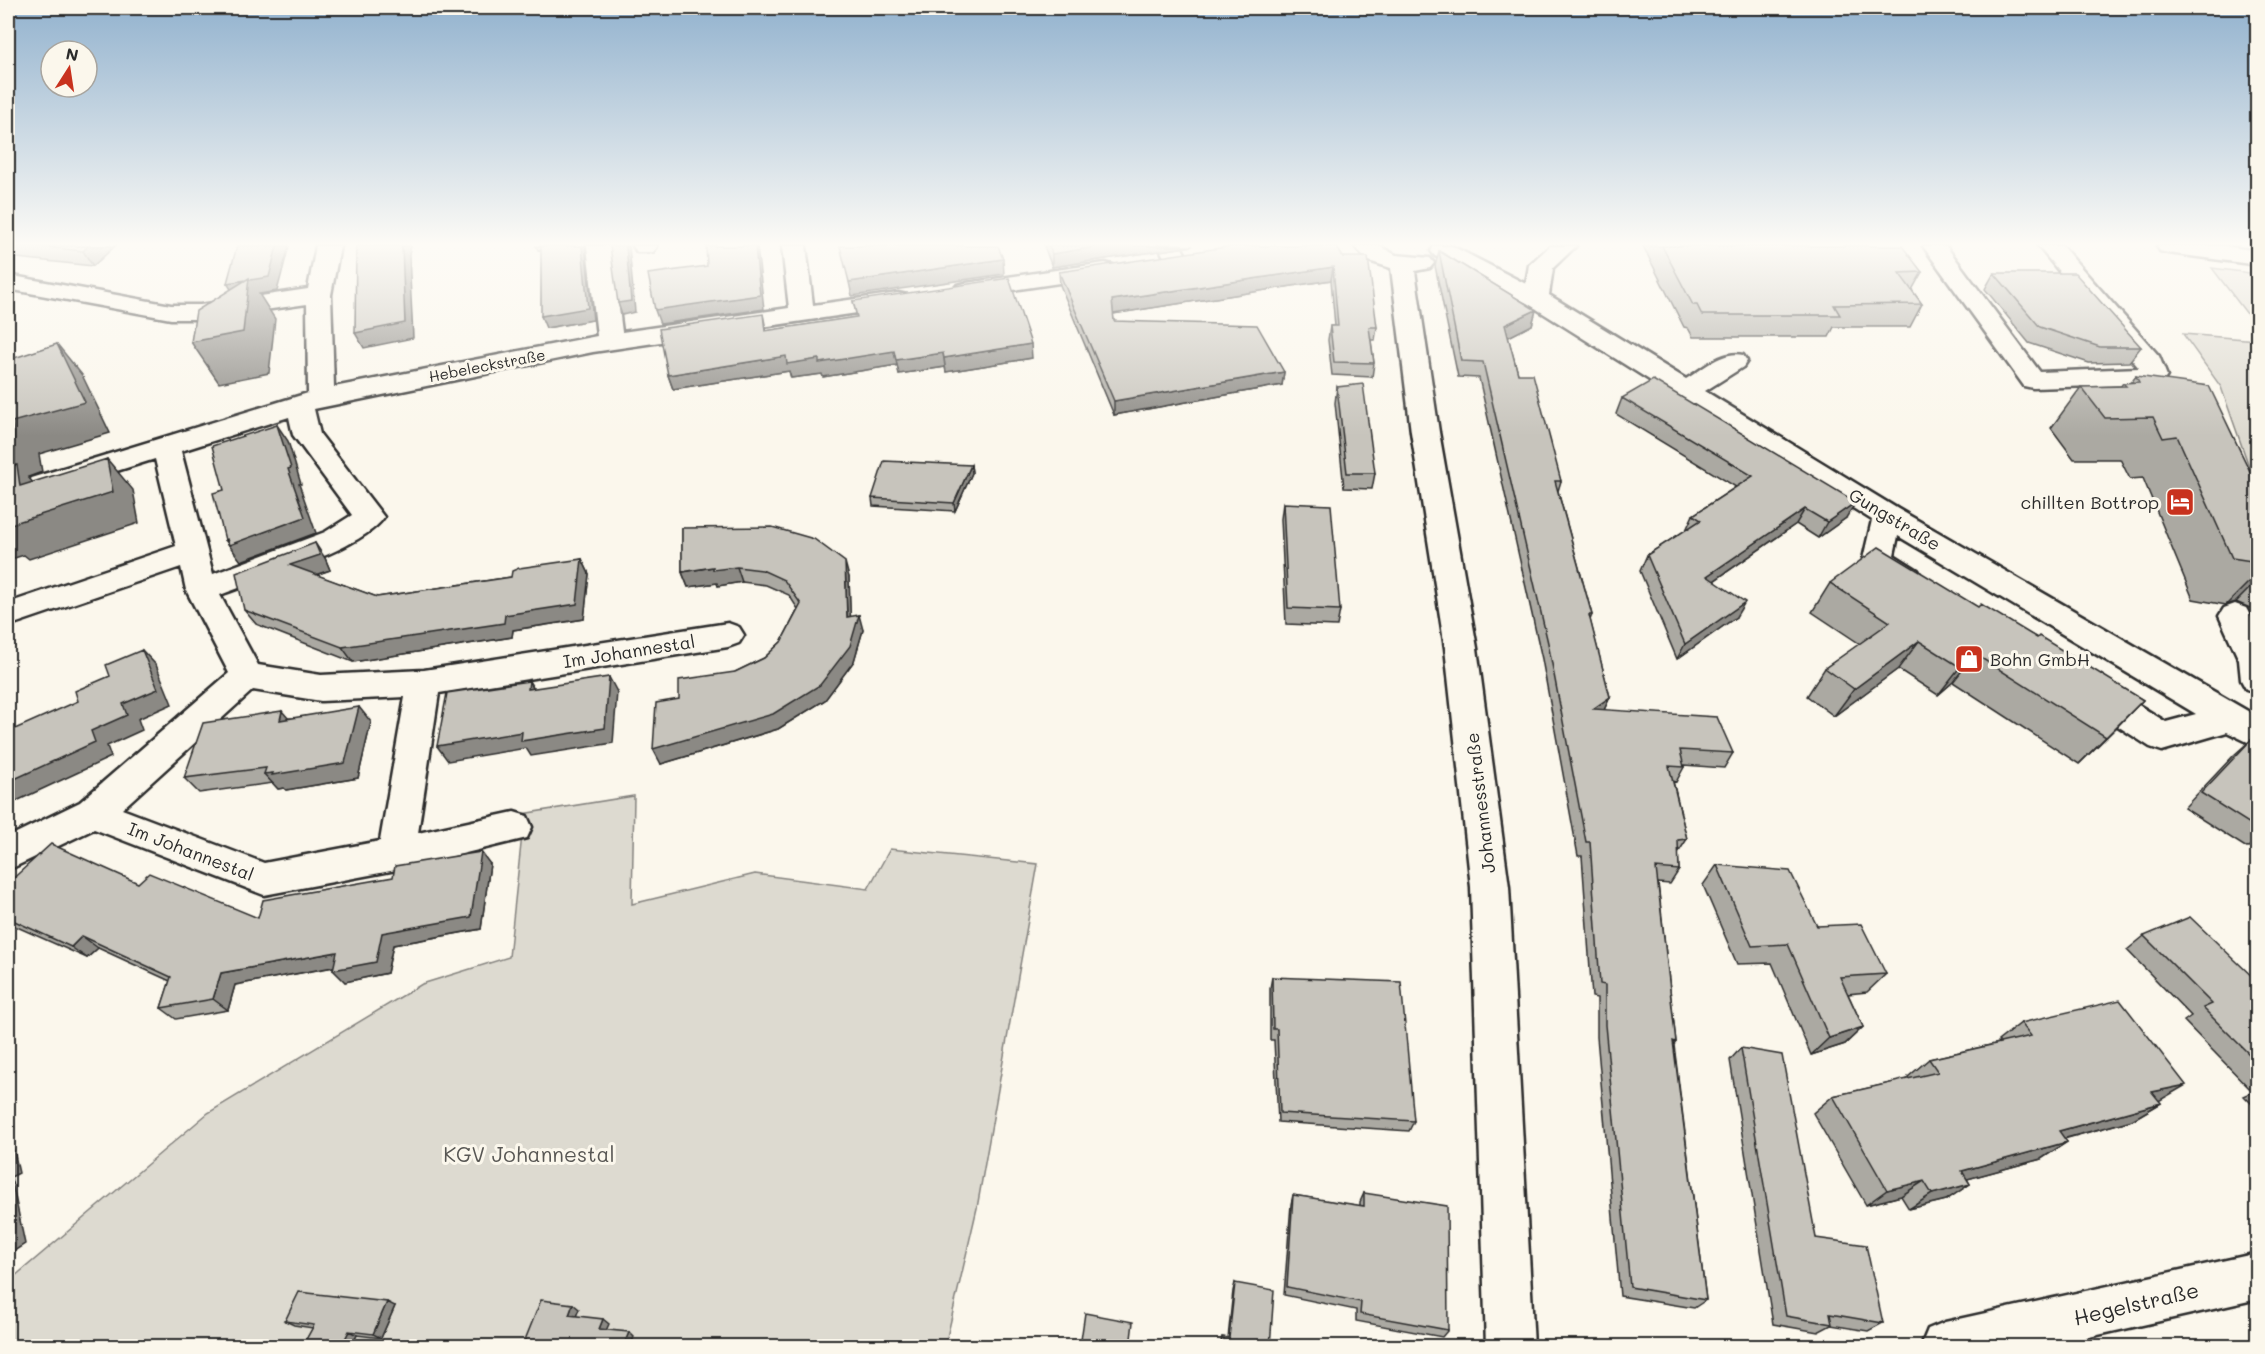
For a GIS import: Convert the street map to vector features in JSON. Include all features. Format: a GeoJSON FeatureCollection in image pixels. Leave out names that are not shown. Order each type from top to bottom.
{"type":"FeatureCollection","features":[{"type":"Feature","properties":{"kind":"street"},"geometry":{"type":"LineString","coordinates":[[156,309],[171,312],[200,312],[220,309]]}},
{"type":"Feature","properties":{"kind":"street"},"geometry":{"type":"LineString","coordinates":[[202,590],[336,539],[369,517],[307,435],[318,309]]}},
{"type":"Feature","properties":{"kind":"street"},"geometry":{"type":"LineString","coordinates":[[606,309],[610,342]]}},
{"type":"Feature","properties":{"kind":"street"},"geometry":{"type":"LineString","coordinates":[[801,309],[802,315]]}},
{"type":"Feature","properties":{"kind":"street","name":"Hebeleckstraße"},"geometry":{"type":"LineString","coordinates":[[8,495],[311,402],[610,342],[841,309]]}},
{"type":"Feature","properties":{"kind":"street","name":"Johannesstraße"},"geometry":{"type":"LineString","coordinates":[[1408,309],[1425,432],[1461,648],[1490,887],[1510,1347]]}},
{"type":"Feature","properties":{"kind":"street","name":"Gungstraße"},"geometry":{"type":"LineString","coordinates":[[1554,309],[1888,516],[2242,725]]}},
{"type":"Feature","properties":{"kind":"street"},"geometry":{"type":"LineString","coordinates":[[1981,309],[2033,380],[2160,387],[2150,362],[2104,309]]}},
{"type":"Feature","properties":{"kind":"street"},"geometry":{"type":"LineString","coordinates":[[1686,390],[1734,361]]}},
{"type":"Feature","properties":{"kind":"street"},"geometry":{"type":"LineString","coordinates":[[8,854],[93,813],[247,676],[202,590],[166,446]]}},
{"type":"Feature","properties":{"kind":"street"},"geometry":{"type":"LineString","coordinates":[[1888,516],[1878,560],[1929,591]]}},
{"type":"Feature","properties":{"kind":"street"},"geometry":{"type":"LineString","coordinates":[[8,615],[192,552]]}},
{"type":"Feature","properties":{"kind":"street"},"geometry":{"type":"LineString","coordinates":[[2235,616],[2255,660],[2258,680]]}},
{"type":"Feature","properties":{"kind":"street","name":"Im Johannestal"},"geometry":{"type":"LineString","coordinates":[[247,676],[321,688],[424,683],[728,635]]}},
{"type":"Feature","properties":{"kind":"street"},"geometry":{"type":"LineString","coordinates":[[2061,674],[2162,737],[2242,725],[2258,687]]}},
{"type":"Feature","properties":{"kind":"street"},"geometry":{"type":"LineString","coordinates":[[396,854],[424,683]]}},
{"type":"Feature","properties":{"kind":"street","name":"Im Johannestal"},"geometry":{"type":"LineString","coordinates":[[93,813],[264,879],[396,854],[514,827]]}},
{"type":"Feature","properties":{"kind":"street","name":"Hegelstraße"},"geometry":{"type":"LineString","coordinates":[[1945,1347],[2258,1276]]}},
{"type":"Feature","properties":{"kind":"green space"},"geometry":{"type":"Polygon","coordinates":[[[2243,309],[2257,309],[2257,327],[2243,309]]]}},
{"type":"Feature","properties":{"kind":"green space"},"geometry":{"type":"Polygon","coordinates":[[[2183,334],[2257,340],[2257,489],[2221,387],[2183,334]]]}},
{"type":"Feature","properties":{"kind":"green space","name":"KGV Johannestal"},"geometry":{"type":"Polygon","coordinates":[[[634,796],[632,904],[755,874],[868,889],[890,849],[1038,864],[977,1208],[945,1346],[8,1346],[8,1282],[208,1113],[422,984],[509,957],[522,835],[522,814],[634,796]]]}},
{"type":"Feature","properties":{"kind":"building"},"geometry":{"type":"Polygon","coordinates":[[[246,309],[243,332],[191,342],[196,311],[246,309]]]}},
{"type":"Feature","properties":{"kind":"building"},"geometry":{"type":"Polygon","coordinates":[[[355,309],[404,309],[405,323],[355,333],[355,309]]]}},
{"type":"Feature","properties":{"kind":"building"},"geometry":{"type":"Polygon","coordinates":[[[541,309],[581,309],[541,316],[541,309]]]}},
{"type":"Feature","properties":{"kind":"building"},"geometry":{"type":"Polygon","coordinates":[[[855,309],[1019,309],[1031,344],[944,358],[943,353],[896,360],[894,351],[819,363],[819,359],[787,364],[786,356],[668,375],[659,329],[763,314],[765,331],[857,317],[855,309]]]}},
{"type":"Feature","properties":{"kind":"building"},"geometry":{"type":"Polygon","coordinates":[[[1075,309],[1113,309],[1114,321],[1257,325],[1284,372],[1114,401],[1075,309]]]}},
{"type":"Feature","properties":{"kind":"building"},"geometry":{"type":"Polygon","coordinates":[[[1337,309],[1375,309],[1377,327],[1369,327],[1374,363],[1334,362],[1330,326],[1338,326],[1337,309]]]}},
{"type":"Feature","properties":{"kind":"building"},"geometry":{"type":"Polygon","coordinates":[[[1451,309],[1536,310],[1505,325],[1518,374],[1533,374],[1561,481],[1555,481],[1592,615],[1589,615],[1610,697],[1593,709],[1717,717],[1733,753],[1680,750],[1684,767],[1669,766],[1687,839],[1678,840],[1679,870],[1656,868],[1676,1042],[1673,1041],[1706,1300],[1630,1287],[1605,1025],[1605,985],[1600,984],[1590,842],[1586,842],[1548,643],[1483,362],[1461,361],[1451,309]]]}},
{"type":"Feature","properties":{"kind":"building"},"geometry":{"type":"Polygon","coordinates":[[[1699,309],[1837,309],[1840,315],[1702,315],[1699,309]]]}},
{"type":"Feature","properties":{"kind":"building"},"geometry":{"type":"Polygon","coordinates":[[[2025,309],[2107,309],[2141,347],[2100,347],[2040,327],[2025,309]]]}},
{"type":"Feature","properties":{"kind":"building"},"geometry":{"type":"Polygon","coordinates":[[[57,344],[85,402],[12,422],[14,441],[8,443],[8,360],[57,344]]]}},
{"type":"Feature","properties":{"kind":"building"},"geometry":{"type":"Polygon","coordinates":[[[2136,376],[2209,386],[2258,488],[2258,562],[2232,558],[2177,436],[2163,438],[2153,417],[2105,418],[2081,387],[2126,386],[2123,383],[2139,382],[2136,376]]]}},
{"type":"Feature","properties":{"kind":"building"},"geometry":{"type":"Polygon","coordinates":[[[1653,380],[1856,502],[1827,522],[1805,509],[1707,576],[1745,602],[1685,644],[1647,555],[1701,520],[1693,515],[1753,476],[1622,398],[1653,380]]]}},
{"type":"Feature","properties":{"kind":"building"},"geometry":{"type":"Polygon","coordinates":[[[1363,384],[1375,473],[1347,473],[1337,387],[1363,384]]]}},
{"type":"Feature","properties":{"kind":"building"},"geometry":{"type":"Polygon","coordinates":[[[277,425],[291,468],[288,469],[305,517],[229,545],[227,539],[225,540],[213,493],[224,490],[212,446],[277,425]]]}},
{"type":"Feature","properties":{"kind":"building"},"geometry":{"type":"Polygon","coordinates":[[[107,459],[113,492],[8,525],[8,467],[17,465],[20,486],[107,459]]]}},
{"type":"Feature","properties":{"kind":"building"},"geometry":{"type":"Polygon","coordinates":[[[884,461],[971,465],[954,503],[872,498],[884,461]]]}},
{"type":"Feature","properties":{"kind":"building"},"geometry":{"type":"Polygon","coordinates":[[[1283,503],[1331,505],[1340,610],[1288,608],[1283,503]]]}},
{"type":"Feature","properties":{"kind":"building"},"geometry":{"type":"Polygon","coordinates":[[[772,527],[814,539],[845,562],[847,617],[859,615],[850,646],[820,685],[773,714],[653,749],[656,703],[679,699],[679,680],[735,672],[764,658],[781,642],[801,604],[784,580],[762,570],[737,567],[713,570],[713,567],[682,572],[682,528],[772,527]]]}},
{"type":"Feature","properties":{"kind":"building"},"geometry":{"type":"Polygon","coordinates":[[[315,543],[320,555],[290,565],[377,597],[511,577],[512,571],[519,568],[582,559],[577,604],[505,615],[504,623],[342,647],[244,610],[236,573],[315,543]]]}},
{"type":"Feature","properties":{"kind":"building"},"geometry":{"type":"Polygon","coordinates":[[[1879,547],[1978,607],[1981,604],[2037,638],[2039,636],[2143,700],[2106,737],[1975,654],[1960,667],[1919,641],[1854,689],[1825,668],[1890,622],[1830,583],[1879,547]]]}},
{"type":"Feature","properties":{"kind":"building"},"geometry":{"type":"Polygon","coordinates":[[[142,650],[158,689],[123,704],[127,715],[91,731],[95,742],[8,782],[8,732],[78,701],[75,691],[110,676],[106,665],[142,650]]]}},
{"type":"Feature","properties":{"kind":"building"},"geometry":{"type":"Polygon","coordinates":[[[609,677],[605,728],[521,741],[522,732],[437,746],[447,693],[529,681],[528,689],[609,677]]]}},
{"type":"Feature","properties":{"kind":"building"},"geometry":{"type":"Polygon","coordinates":[[[359,707],[345,763],[272,775],[273,773],[264,774],[266,768],[184,778],[203,723],[282,711],[280,720],[359,707]]]}},
{"type":"Feature","properties":{"kind":"building"},"geometry":{"type":"Polygon","coordinates":[[[2251,740],[2258,744],[2258,829],[2201,793],[2251,740]]]}},
{"type":"Feature","properties":{"kind":"building"},"geometry":{"type":"Polygon","coordinates":[[[51,844],[138,883],[149,873],[258,918],[263,900],[393,877],[395,866],[481,852],[471,917],[382,933],[376,962],[333,970],[337,952],[221,973],[213,999],[161,1008],[171,977],[82,936],[71,947],[8,918],[8,883],[51,844]]]}},
{"type":"Feature","properties":{"kind":"building"},"geometry":{"type":"Polygon","coordinates":[[[1717,865],[1790,871],[1817,926],[1861,924],[1886,974],[1840,977],[1863,1027],[1829,1038],[1788,944],[1752,946],[1717,865]]]}},
{"type":"Feature","properties":{"kind":"building"},"geometry":{"type":"Polygon","coordinates":[[[2190,917],[2258,982],[2258,1063],[2203,1008],[2212,1004],[2144,936],[2190,917]]]}},
{"type":"Feature","properties":{"kind":"building"},"geometry":{"type":"Polygon","coordinates":[[[1272,977],[1401,982],[1414,1121],[1280,1113],[1277,1029],[1273,1029],[1272,977]]]}},
{"type":"Feature","properties":{"kind":"building"},"geometry":{"type":"Polygon","coordinates":[[[2120,1000],[2186,1085],[2152,1092],[2161,1103],[2059,1131],[2067,1142],[1962,1171],[1970,1184],[1932,1194],[1924,1181],[1887,1190],[1833,1096],[1938,1072],[1929,1059],[2031,1036],[2021,1023],[2120,1000]]]}},
{"type":"Feature","properties":{"kind":"building"},"geometry":{"type":"Polygon","coordinates":[[[1741,1048],[1782,1055],[1816,1238],[1866,1245],[1883,1323],[1830,1314],[1832,1324],[1786,1316],[1741,1048]]]}},
{"type":"Feature","properties":{"kind":"building"},"geometry":{"type":"Polygon","coordinates":[[[1364,1193],[1447,1206],[1448,1330],[1360,1314],[1361,1302],[1287,1287],[1293,1195],[1364,1206],[1364,1193]]]}},
{"type":"Feature","properties":{"kind":"building"},"geometry":{"type":"Polygon","coordinates":[[[1235,1283],[1274,1290],[1270,1347],[1221,1347],[1222,1337],[1229,1338],[1235,1283]]]}},
{"type":"Feature","properties":{"kind":"building"},"geometry":{"type":"Polygon","coordinates":[[[299,1292],[387,1302],[373,1334],[349,1331],[341,1347],[302,1347],[314,1325],[285,1321],[299,1292]]]}},
{"type":"Feature","properties":{"kind":"building"},"geometry":{"type":"Polygon","coordinates":[[[541,1300],[573,1304],[569,1315],[603,1319],[599,1329],[629,1332],[623,1347],[523,1345],[541,1300]]]}},
{"type":"Feature","properties":{"kind":"building"},"geometry":{"type":"Polygon","coordinates":[[[1085,1313],[1133,1322],[1130,1347],[1080,1347],[1085,1313]]]}},
{"type":"Feature","properties":{"kind":"place","name":"chillten Bottrop"},"geometry":{"type":"Point","coordinates":[2180,502]}},
{"type":"Feature","properties":{"kind":"place","name":"Bohn GmbH"},"geometry":{"type":"Point","coordinates":[1969,659]}}]}
